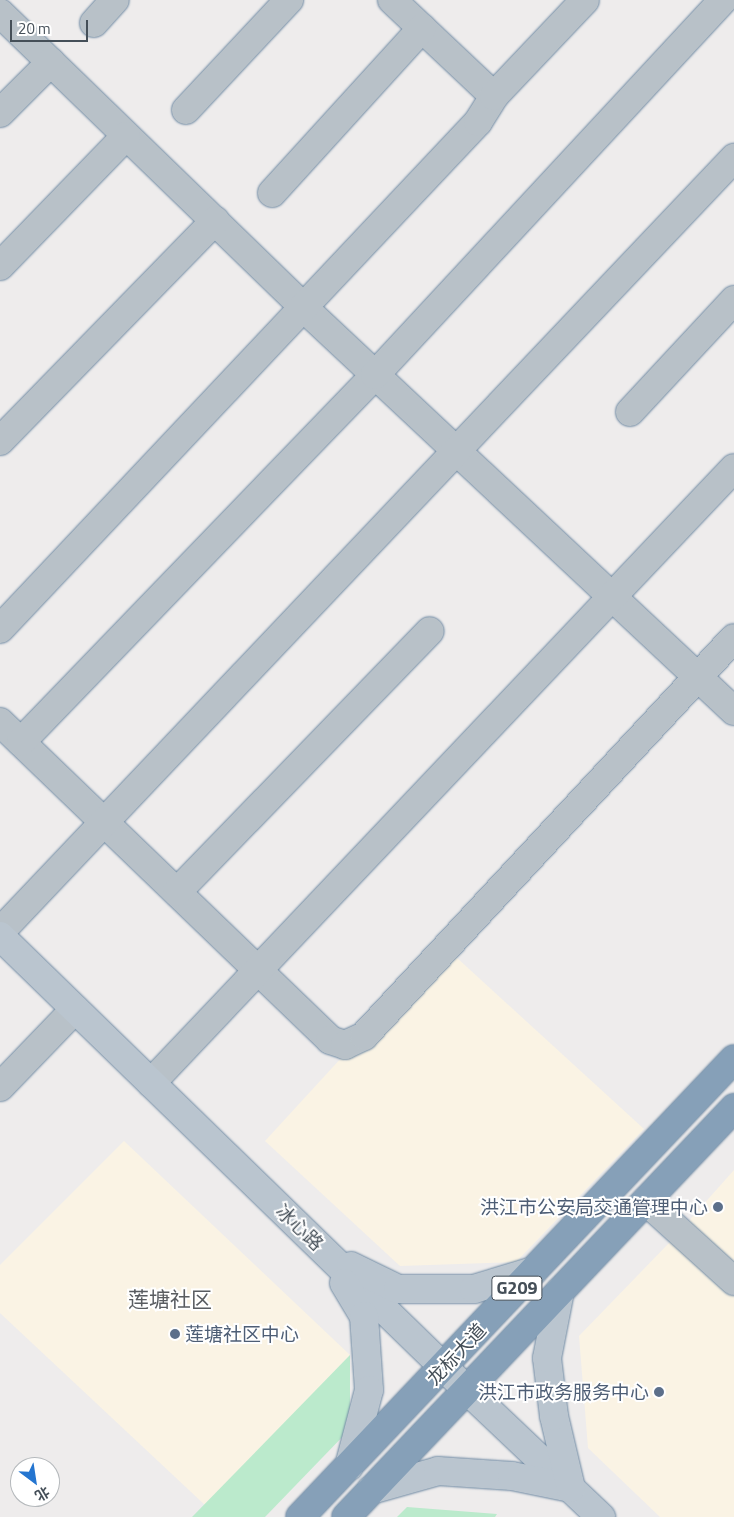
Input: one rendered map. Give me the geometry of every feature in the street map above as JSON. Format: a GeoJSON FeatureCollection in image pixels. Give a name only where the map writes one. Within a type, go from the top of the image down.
{"type":"FeatureCollection","features":[{"type":"Feature","properties":{"kind":"highway","name":"龙标大道"},"geometry":{"type":"LineString","coordinates":[[300,1517],[734,1059]]}},
{"type":"Feature","properties":{"kind":"highway","name":"龙标大道"},"geometry":{"type":"LineString","coordinates":[[346,1517],[734,1108]]}},
{"type":"Feature","properties":{"kind":"street"},"geometry":{"type":"LineString","coordinates":[[94,23],[115,0]]}},
{"type":"Feature","properties":{"kind":"street"},"geometry":{"type":"LineString","coordinates":[[186,110],[289,0]]}},
{"type":"Feature","properties":{"kind":"street"},"geometry":{"type":"LineString","coordinates":[[393,0],[494,96]]}},
{"type":"Feature","properties":{"kind":"street"},"geometry":{"type":"LineString","coordinates":[[0,629],[305,308],[478,122],[494,96],[585,0]]}},
{"type":"Feature","properties":{"kind":"street"},"geometry":{"type":"LineString","coordinates":[[21,742],[375,375],[723,0]]}},
{"type":"Feature","properties":{"kind":"street"},"geometry":{"type":"LineString","coordinates":[[0,13],[375,375],[734,711]]}},
{"type":"Feature","properties":{"kind":"street"},"geometry":{"type":"LineString","coordinates":[[272,193],[422,28]]}},
{"type":"Feature","properties":{"kind":"street"},"geometry":{"type":"LineString","coordinates":[[0,113],[51,62]]}},
{"type":"Feature","properties":{"kind":"street"},"geometry":{"type":"LineString","coordinates":[[0,266],[126,136]]}},
{"type":"Feature","properties":{"kind":"street"},"geometry":{"type":"LineString","coordinates":[[0,934],[734,158]]}},
{"type":"Feature","properties":{"kind":"street"},"geometry":{"type":"LineString","coordinates":[[0,441],[215,221]]}},
{"type":"Feature","properties":{"kind":"street"},"geometry":{"type":"LineString","coordinates":[[630,412],[734,300]]}},
{"type":"Feature","properties":{"kind":"street"},"geometry":{"type":"LineString","coordinates":[[151,1083],[257,969],[734,468]]}},
{"type":"Feature","properties":{"kind":"street"},"geometry":{"type":"LineString","coordinates":[[177,892],[430,632]]}},
{"type":"Feature","properties":{"kind":"street"},"geometry":{"type":"LineString","coordinates":[[0,722],[330,1040],[345,1044],[364,1036],[734,638]]}},
{"type":"Feature","properties":{"kind":"street","name":"冰心路"},"geometry":{"type":"LineString","coordinates":[[0,934],[443,1367],[601,1517]]}},
{"type":"Feature","properties":{"kind":"street"},"geometry":{"type":"LineString","coordinates":[[0,1087],[75,1009]]}},
{"type":"Feature","properties":{"kind":"street"},"geometry":{"type":"LineString","coordinates":[[646,1201],[734,1281]]}},
{"type":"Feature","properties":{"kind":"street"},"geometry":{"type":"LineString","coordinates":[[327,1254],[398,1289],[474,1289],[533,1271]]}},
{"type":"Feature","properties":{"kind":"street"},"geometry":{"type":"LineString","coordinates":[[327,1254],[364,1316],[369,1390],[349,1466]]}},
{"type":"Feature","properties":{"kind":"street"},"geometry":{"type":"LineString","coordinates":[[372,1490],[438,1471],[512,1476],[570,1488],[554,1416],[546,1358],[560,1291]]}},
{"type":"Feature","properties":{"kind":"shaded area"},"geometry":{"type":"Polygon","coordinates":[[[444,946],[644,1129],[516,1262],[400,1266],[265,1141],[444,946]]]}},
{"type":"Feature","properties":{"kind":"shaded area","name":"莲塘社区中心"},"geometry":{"type":"Polygon","coordinates":[[[124,1141],[350,1355],[206,1506],[0,1313],[0,1265],[124,1141]]]}},
{"type":"Feature","properties":{"kind":"shaded area","name":"洪江市政务服务中心"},"geometry":{"type":"Polygon","coordinates":[[[734,1170],[734,1517],[660,1517],[588,1448],[579,1336],[669,1243],[734,1170]]]}},
{"type":"Feature","properties":{"kind":"green space"},"geometry":{"type":"Polygon","coordinates":[[[350,1355],[350,1429],[265,1517],[192,1517],[350,1355]]]}},
{"type":"Feature","properties":{"kind":"green space"},"geometry":{"type":"Polygon","coordinates":[[[407,1507],[497,1514],[495,1517],[397,1517],[407,1507]]]}},
{"type":"Feature","properties":{"kind":"place","name":"洪江市公安局交通管理中心"},"geometry":{"type":"Point","coordinates":[718,1207]}},
{"type":"Feature","properties":{"kind":"place","name":"莲塘社区中心"},"geometry":{"type":"Point","coordinates":[175,1334]}},
{"type":"Feature","properties":{"kind":"place","name":"洪江市政务服务中心"},"geometry":{"type":"Point","coordinates":[659,1392]}},
{"type":"Feature","properties":{"kind":"district","name":"莲塘社区"},"geometry":{"type":"Point","coordinates":[170,1299]}}]}
